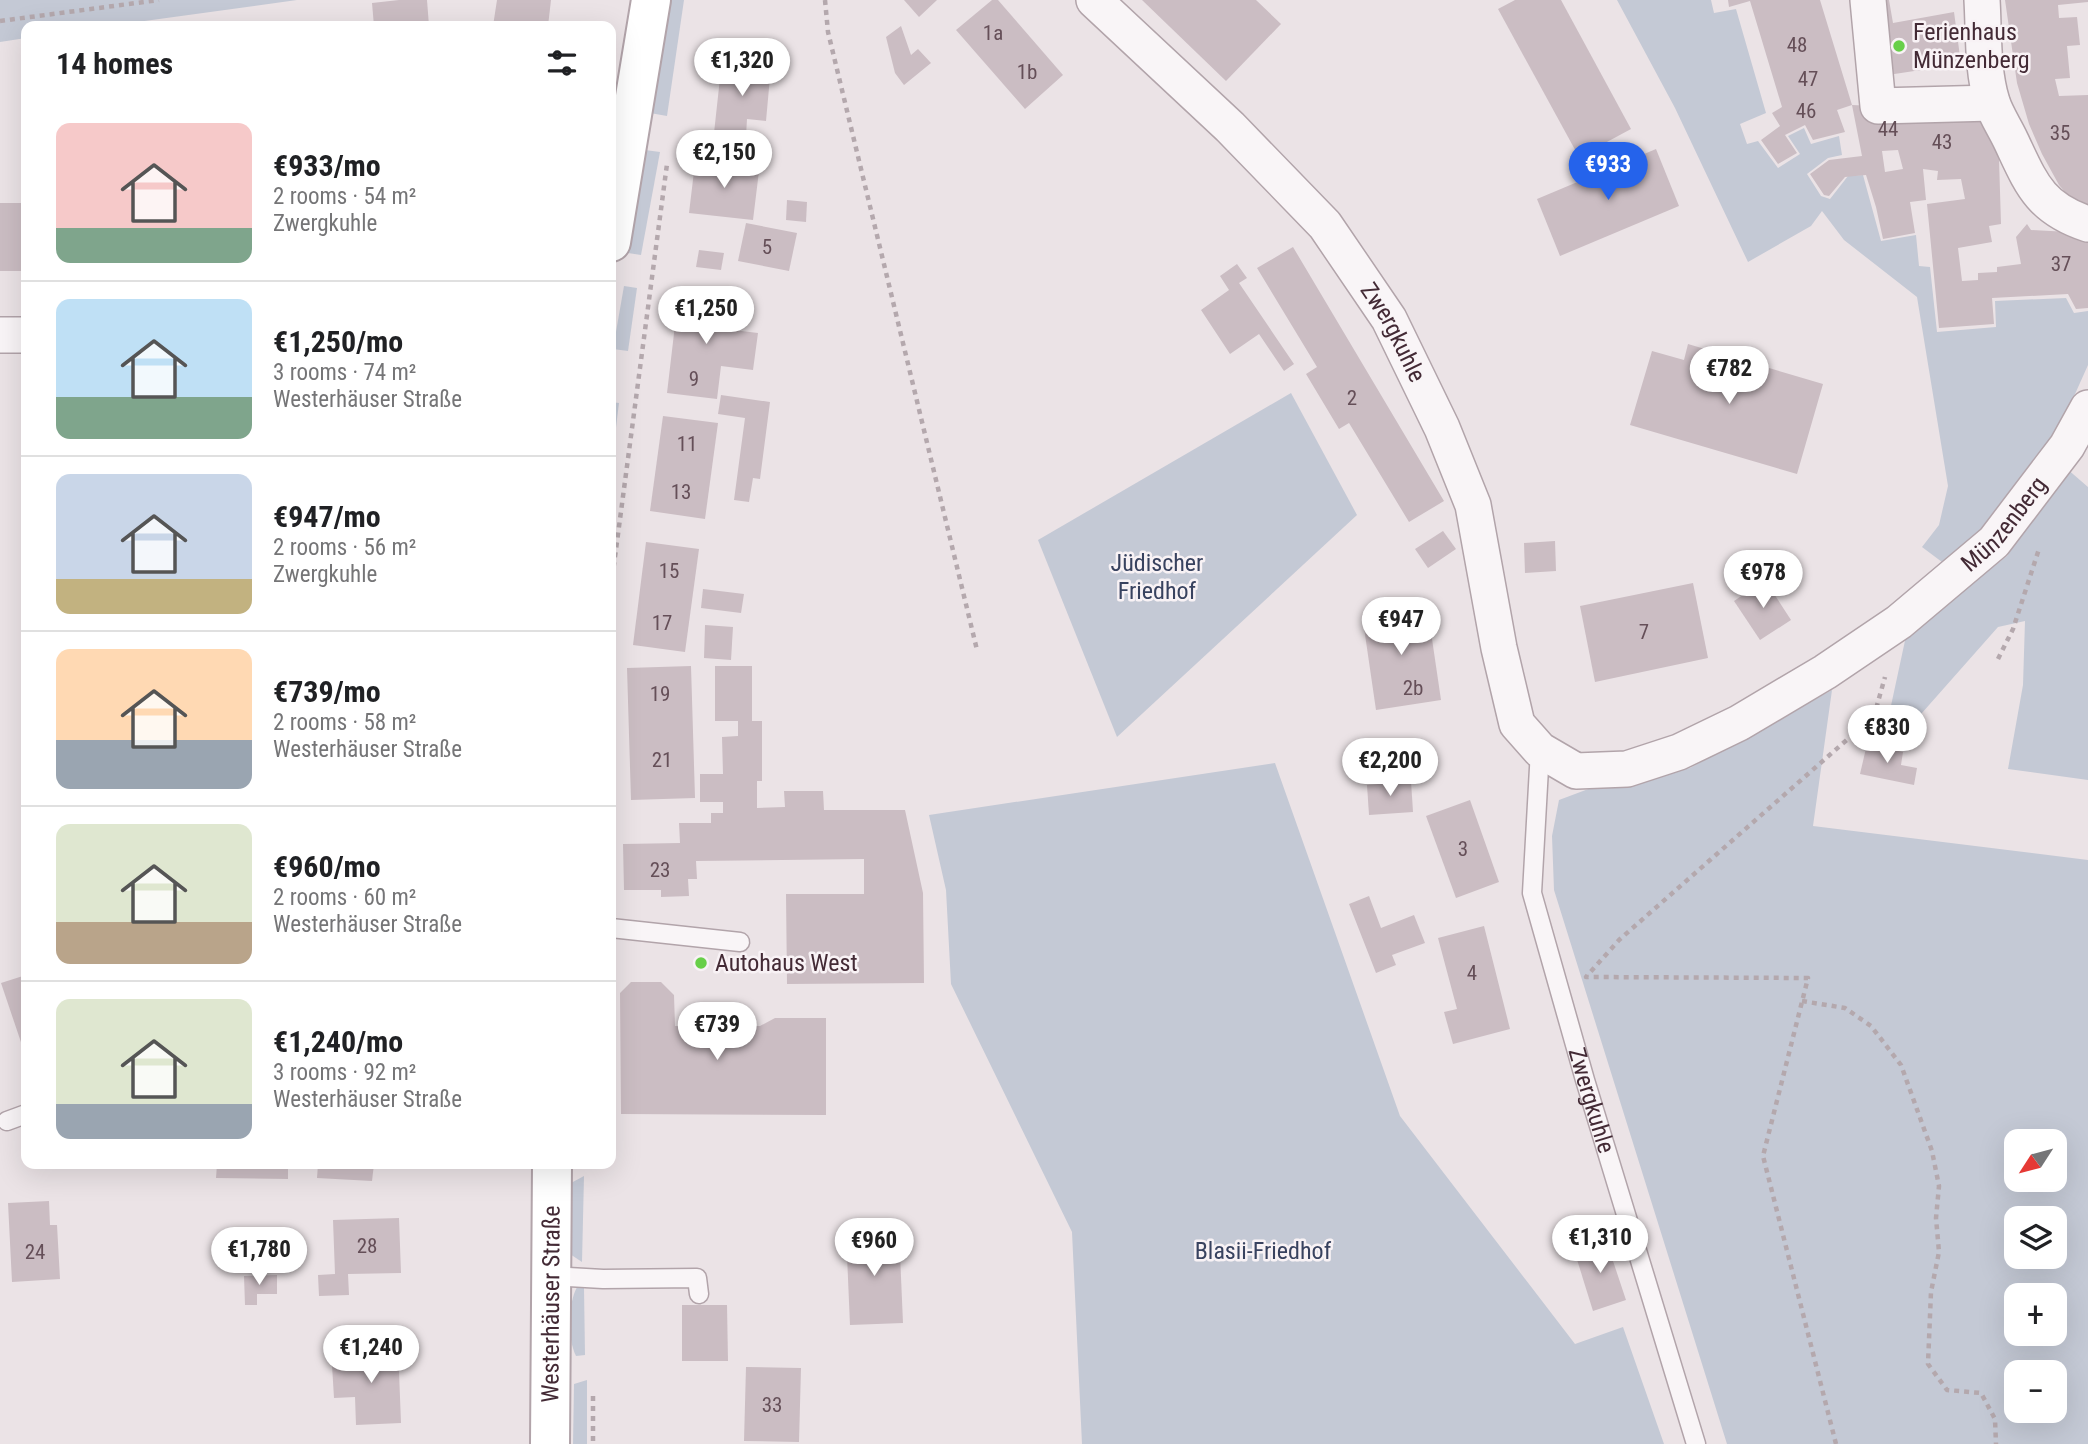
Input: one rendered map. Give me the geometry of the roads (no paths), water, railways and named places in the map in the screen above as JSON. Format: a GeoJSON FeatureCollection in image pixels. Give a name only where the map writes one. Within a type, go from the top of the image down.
{"type":"FeatureCollection","features":[{"type":"Feature","properties":{"kind":"main road"},"geometry":{"type":"LineString","coordinates":[[616,212],[651,0]]}},
{"type":"Feature","properties":{"kind":"main road","name":"Westerhäuser Straße"},"geometry":{"type":"LineString","coordinates":[[550,1444],[552,1169]]}},
{"type":"Feature","properties":{"kind":"street","name":"Zwergkuhle"},"geometry":{"type":"LineString","coordinates":[[1094,0],[1230,127],[1325,225],[1389,319],[1442,428],[1473,505],[1499,648],[1517,724],[1540,750],[1576,771],[1627,769],[1679,752],[1739,723],[1825,672],[1899,622]]}},
{"type":"Feature","properties":{"kind":"street"},"geometry":{"type":"LineString","coordinates":[[1868,0],[1878,106],[1992,103]]}},
{"type":"Feature","properties":{"kind":"street"},"geometry":{"type":"LineString","coordinates":[[1982,0],[1987,74],[1992,103],[2028,180],[2047,203],[2070,218],[2088,224]]}},
{"type":"Feature","properties":{"kind":"street"},"geometry":{"type":"LineString","coordinates":[[0,335],[21,335]]}},
{"type":"Feature","properties":{"kind":"street","name":"Münzenberg"},"geometry":{"type":"LineString","coordinates":[[1899,622],[1994,542],[2067,446],[2088,408]]}},
{"type":"Feature","properties":{"kind":"lane","name":"Zwergkuhle"},"geometry":{"type":"LineString","coordinates":[[1540,750],[1532,893],[1585,1080],[1696,1444]]}},
{"type":"Feature","properties":{"kind":"lane"},"geometry":{"type":"LineString","coordinates":[[616,929],[740,943]]}},
{"type":"Feature","properties":{"kind":"lane"},"geometry":{"type":"LineString","coordinates":[[7,1121],[21,1116]]}},
{"type":"Feature","properties":{"kind":"lane"},"geometry":{"type":"LineString","coordinates":[[551,1276],[603,1279],[697,1278],[699,1294]]}},
{"type":"Feature","properties":{"kind":"place","name":"Ferienhaus Münzenberg"},"geometry":{"type":"Point","coordinates":[1899,46]}},
{"type":"Feature","properties":{"kind":"place","name":"Autohaus West"},"geometry":{"type":"Point","coordinates":[701,963]}},
{"type":"Feature","properties":{"kind":"park label","name":"Jüdischer Friedhof"},"geometry":{"type":"Point","coordinates":[1157,577]}},
{"type":"Feature","properties":{"kind":"park label","name":"Blasii-Friedhof"},"geometry":{"type":"Point","coordinates":[1263,1251]}}]}
